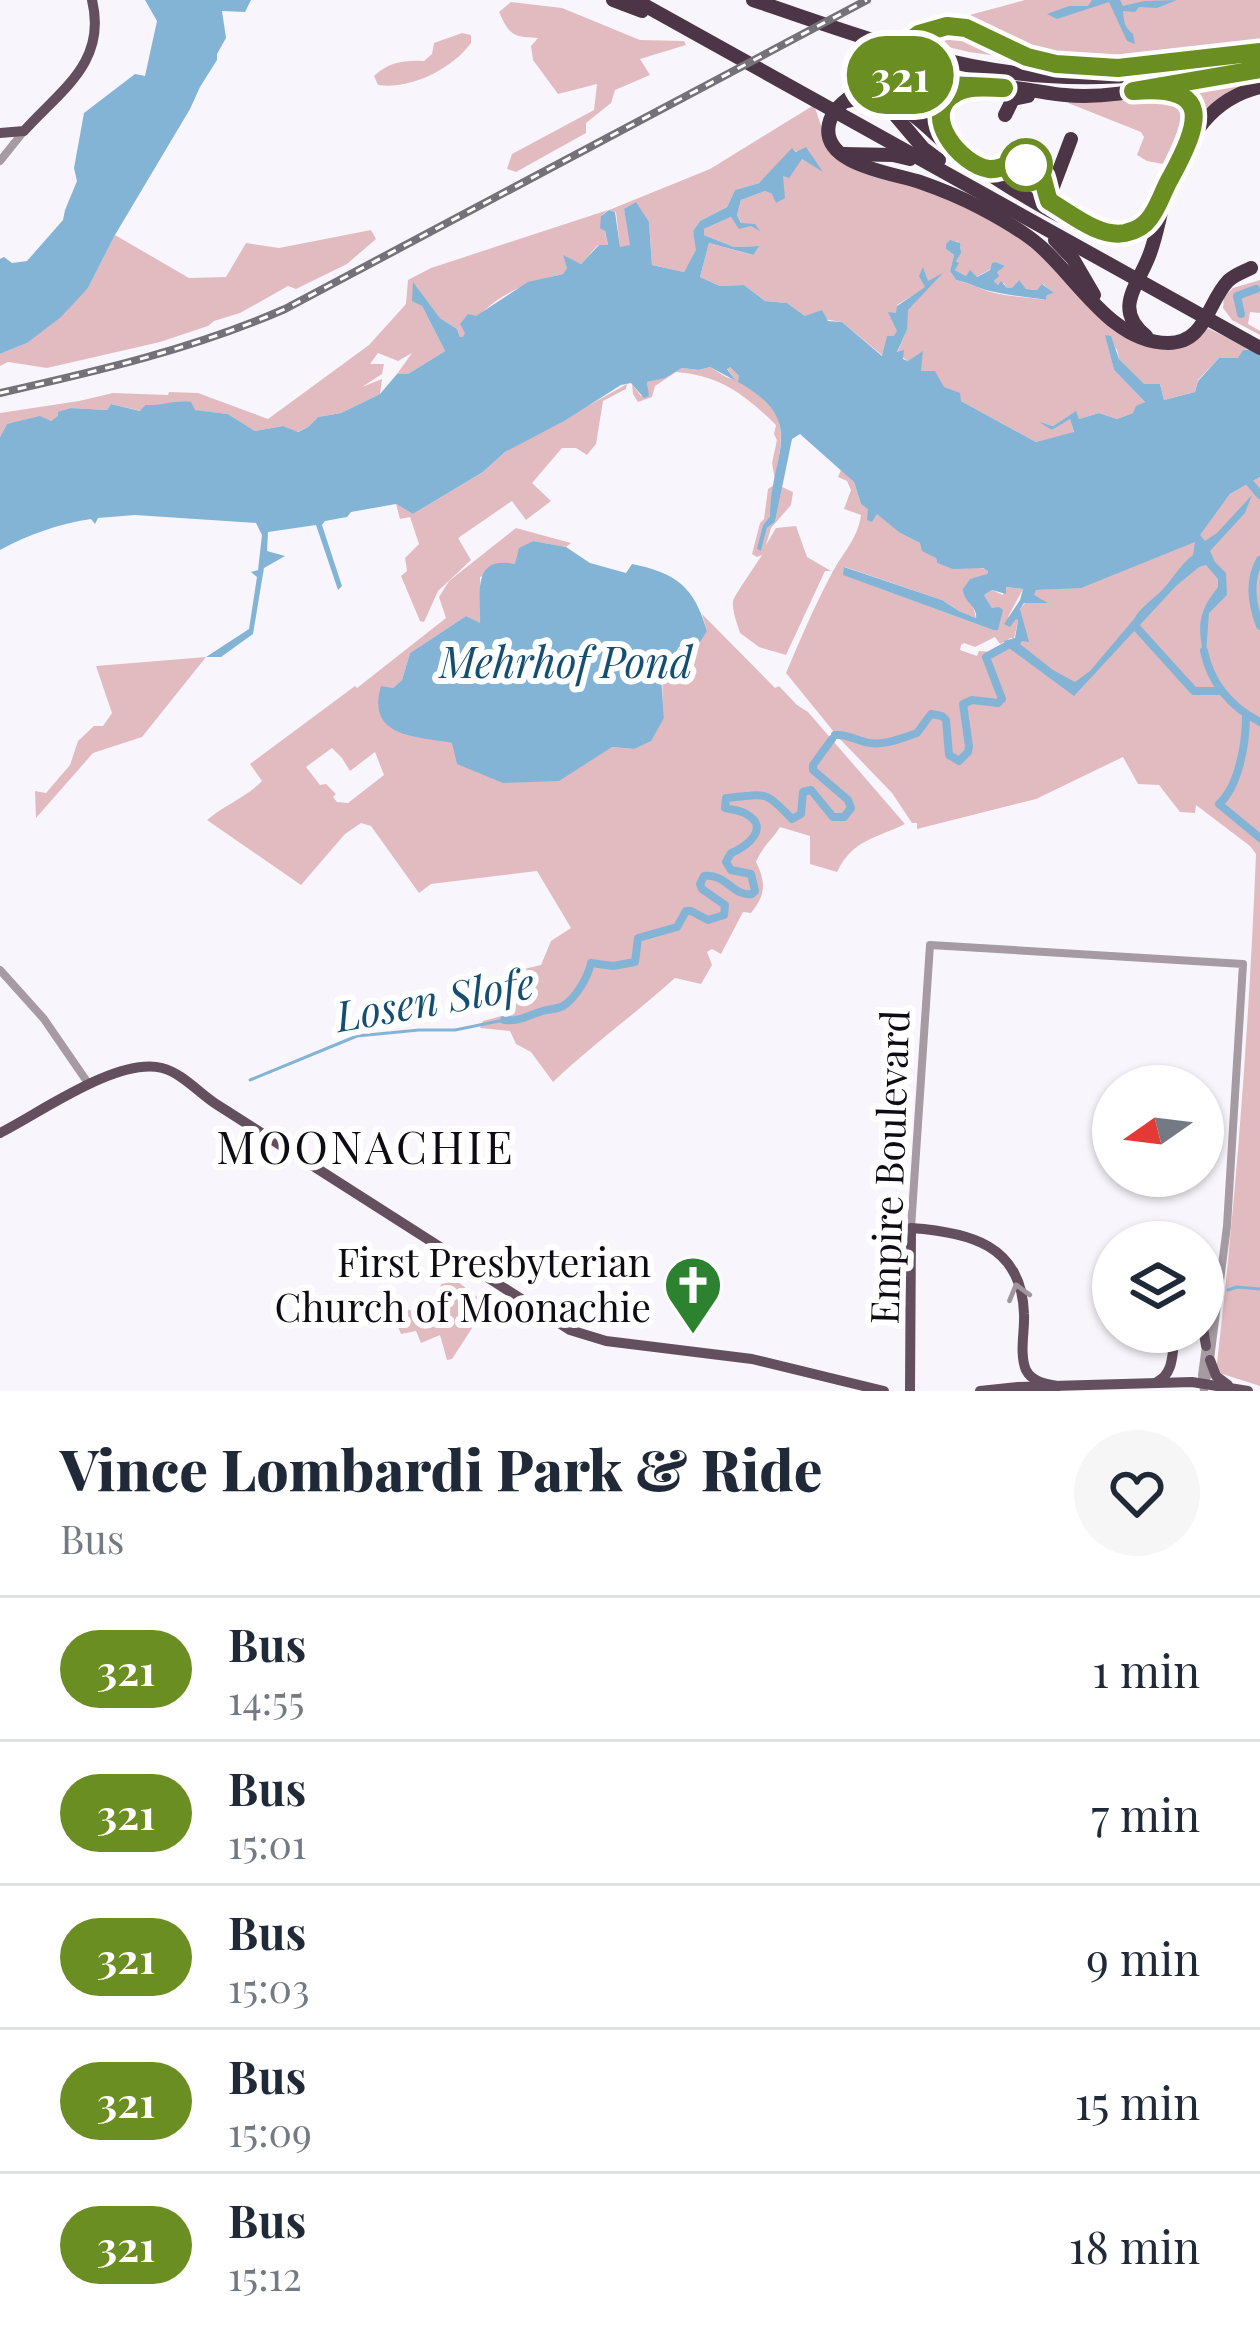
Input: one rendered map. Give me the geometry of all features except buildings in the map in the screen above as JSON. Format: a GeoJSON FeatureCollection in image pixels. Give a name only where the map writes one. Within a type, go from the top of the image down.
{"type":"FeatureCollection","features":[{"type":"Feature","properties":{"kind":"highway"},"geometry":{"type":"LineString","coordinates":[[613,0],[680,24]]}},
{"type":"Feature","properties":{"kind":"highway"},"geometry":{"type":"LineString","coordinates":[[635,0],[1260,345]]}},
{"type":"Feature","properties":{"kind":"highway"},"geometry":{"type":"LineString","coordinates":[[647,0],[727,51],[973,182],[1085,248]]}},
{"type":"Feature","properties":{"kind":"highway"},"geometry":{"type":"LineString","coordinates":[[753,0],[964,65],[1098,95]]}},
{"type":"Feature","properties":{"kind":"highway"},"geometry":{"type":"LineString","coordinates":[[777,0],[906,46],[1012,65],[1118,68],[1260,52]]}},
{"type":"Feature","properties":{"kind":"highway"},"geometry":{"type":"LineString","coordinates":[[1118,68],[1038,61],[966,28],[943,26],[919,34],[892,52],[831,117],[828,129],[832,143],[857,164],[953,195],[1009,224],[1045,251],[1111,318],[1155,341],[1173,343],[1193,334],[1234,282],[1256,271]]}},
{"type":"Feature","properties":{"kind":"highway"},"geometry":{"type":"LineString","coordinates":[[964,65],[1030,75],[1103,78],[1260,65]]}},
{"type":"Feature","properties":{"kind":"highway"},"geometry":{"type":"LineString","coordinates":[[1133,91],[1260,65]]}},
{"type":"Feature","properties":{"kind":"highway"},"geometry":{"type":"LineString","coordinates":[[1029,213],[1109,241],[1133,236],[1147,221],[1203,120],[1219,105],[1260,87]]}},
{"type":"Feature","properties":{"kind":"highway"},"geometry":{"type":"LineString","coordinates":[[1004,166],[991,169],[972,163],[951,144],[943,126],[943,108],[953,95],[973,88],[1004,88],[1063,95]]}},
{"type":"Feature","properties":{"kind":"highway"},"geometry":{"type":"LineString","coordinates":[[1005,115],[1016,97],[1165,89],[1186,97],[1194,115],[1187,145]]}},
{"type":"Feature","properties":{"kind":"highway"},"geometry":{"type":"LineString","coordinates":[[868,96],[887,105],[929,154],[973,182]]}},
{"type":"Feature","properties":{"kind":"highway"},"geometry":{"type":"LineString","coordinates":[[841,105],[868,96],[885,98],[972,163],[1035,201],[1101,231],[1126,232],[1147,221]]}},
{"type":"Feature","properties":{"kind":"highway"},"geometry":{"type":"LineString","coordinates":[[1071,139],[1052,194],[1073,214]]}},
{"type":"Feature","properties":{"kind":"highway"},"geometry":{"type":"LineString","coordinates":[[839,151],[901,156],[953,177]]}},
{"type":"Feature","properties":{"kind":"highway"},"geometry":{"type":"LineString","coordinates":[[1155,341],[1135,325],[1129,301],[1151,249],[1175,169]]}},
{"type":"Feature","properties":{"kind":"highway"},"geometry":{"type":"LineString","coordinates":[[1047,198],[1101,231]]}},
{"type":"Feature","properties":{"kind":"highway"},"geometry":{"type":"LineString","coordinates":[[1012,210],[1062,246],[1111,318]]}},
{"type":"Feature","properties":{"kind":"main road"},"geometry":{"type":"LineString","coordinates":[[0,133],[24,130],[87,62],[95,40],[92,0]]}},
{"type":"Feature","properties":{"kind":"main road"},"geometry":{"type":"LineString","coordinates":[[0,1133],[88,1083],[141,1068],[173,1072],[570,1330],[606,1341],[752,1359],[884,1391]]}},
{"type":"Feature","properties":{"kind":"main road"},"geometry":{"type":"LineString","coordinates":[[911,1228],[962,1234],[1003,1258],[1023,1299],[1026,1370],[1036,1380],[1058,1386]]}},
{"type":"Feature","properties":{"kind":"main road","name":"Empire Boulevard"},"geometry":{"type":"LineString","coordinates":[[910,1391],[911,1228]]}},
{"type":"Feature","properties":{"kind":"main road"},"geometry":{"type":"LineString","coordinates":[[1155,1383],[1169,1372],[1173,1353]]}},
{"type":"Feature","properties":{"kind":"main road"},"geometry":{"type":"LineString","coordinates":[[1177,1353],[1176,1364],[1186,1379],[1200,1385]]}},
{"type":"Feature","properties":{"kind":"main road"},"geometry":{"type":"LineString","coordinates":[[1210,1360],[1216,1376],[1231,1387]]}},
{"type":"Feature","properties":{"kind":"main road"},"geometry":{"type":"LineString","coordinates":[[896,1391],[912,1369]]}},
{"type":"Feature","properties":{"kind":"main road"},"geometry":{"type":"LineString","coordinates":[[980,1391],[1155,1383],[1248,1391]]}},
{"type":"Feature","properties":{"kind":"main road"},"geometry":{"type":"LineString","coordinates":[[1130,1391],[1200,1385]]}},
{"type":"Feature","properties":{"kind":"street"},"geometry":{"type":"LineString","coordinates":[[0,161],[24,130]]}},
{"type":"Feature","properties":{"kind":"street","name":"Empire Boulevard"},"geometry":{"type":"LineString","coordinates":[[911,1228],[930,945],[1243,964],[1224,1246]]}},
{"type":"Feature","properties":{"kind":"street"},"geometry":{"type":"LineString","coordinates":[[0,970],[44,1019],[88,1083]]}},
{"type":"Feature","properties":{"kind":"street"},"geometry":{"type":"LineString","coordinates":[[1200,1385],[1205,1353]]}},
{"type":"Feature","properties":{"kind":"street"},"geometry":{"type":"LineString","coordinates":[[1200,1385],[1210,1353]]}},
{"type":"Feature","properties":{"kind":"shaded area"},"geometry":{"type":"Polygon","coordinates":[[[1025,0],[1260,0],[1260,46],[1107,61],[1052,60],[951,20],[1025,0]]]}},
{"type":"Feature","properties":{"kind":"shaded area"},"geometry":{"type":"Polygon","coordinates":[[[511,2],[562,8],[640,40],[684,41],[686,45],[640,59],[650,75],[615,90],[611,103],[586,123],[586,133],[516,172],[507,169],[512,154],[594,110],[597,84],[558,94],[533,60],[531,46],[538,38],[513,34],[503,20],[499,12],[511,2]]]}},
{"type":"Feature","properties":{"kind":"shaded area"},"geometry":{"type":"Polygon","coordinates":[[[951,28],[1031,61],[915,39],[951,28]]]}},
{"type":"Feature","properties":{"kind":"shaded area"},"geometry":{"type":"Polygon","coordinates":[[[462,33],[471,35],[471,43],[442,69],[416,81],[378,85],[374,76],[385,68],[424,61],[434,43],[462,33]]]}},
{"type":"Feature","properties":{"kind":"shaded area"},"geometry":{"type":"Polygon","coordinates":[[[893,55],[1021,84],[911,78],[897,72],[889,61],[893,55]]]}},
{"type":"Feature","properties":{"kind":"shaded area"},"geometry":{"type":"Polygon","coordinates":[[[884,70],[920,85],[975,86],[949,95],[941,133],[870,92],[884,70]]]}},
{"type":"Feature","properties":{"kind":"shaded area"},"geometry":{"type":"Polygon","coordinates":[[[1260,73],[1260,84],[1205,109],[1193,95],[1198,83],[1260,73]]]}},
{"type":"Feature","properties":{"kind":"shaded area"},"geometry":{"type":"Polygon","coordinates":[[[1162,93],[1182,101],[1187,119],[1181,139],[1163,164],[1137,155],[1144,137],[1141,132],[1068,103],[1070,99],[1162,93]]]}},
{"type":"Feature","properties":{"kind":"shaded area"},"geometry":{"type":"Polygon","coordinates":[[[814,105],[835,155],[988,216],[1056,268],[1112,325],[1186,345],[1207,328],[1251,349],[1243,350],[1239,358],[1219,358],[1198,380],[1195,392],[1164,400],[1160,384],[1144,385],[1119,359],[1106,336],[1114,370],[1145,402],[1117,419],[1099,413],[1079,419],[1075,412],[1053,426],[1045,424],[1052,430],[1070,418],[1074,433],[1036,442],[961,401],[897,353],[907,330],[907,310],[939,277],[927,282],[924,269],[926,287],[897,305],[898,331],[883,356],[842,322],[805,316],[787,303],[765,301],[744,285],[720,286],[700,277],[709,243],[752,255],[757,246],[734,247],[704,235],[704,229],[731,217],[739,228],[755,224],[742,224],[737,215],[741,200],[765,191],[772,194],[783,175],[802,159],[821,169],[793,149],[759,183],[735,190],[727,207],[700,221],[693,231],[697,250],[684,272],[652,265],[649,222],[624,209],[631,245],[620,248],[616,212],[609,210],[710,169],[814,105]],[[957,241],[946,249],[954,255],[950,271],[956,280],[1008,295],[1046,300],[1053,293],[1043,284],[1037,290],[1026,289],[1018,281],[1013,288],[1007,289],[1004,283],[999,286],[994,281],[996,271],[1005,266],[996,262],[976,277],[970,271],[966,276],[955,270],[961,248],[957,241]]]}},
{"type":"Feature","properties":{"kind":"shaded area"},"geometry":{"type":"Polygon","coordinates":[[[608,210],[601,216],[608,245],[598,245],[581,264],[564,257],[568,268],[563,274],[534,282],[493,303],[464,337],[440,318],[414,284],[445,351],[408,374],[397,374],[412,353],[398,361],[378,353],[370,364],[384,364],[382,374],[362,387],[382,379],[380,394],[341,413],[318,417],[297,432],[283,426],[255,431],[228,414],[145,405],[141,411],[111,404],[107,410],[71,408],[51,421],[7,424],[0,437],[0,413],[113,393],[198,393],[268,419],[369,345],[406,304],[408,280],[431,268],[608,210]]]}},
{"type":"Feature","properties":{"kind":"shaded area"},"geometry":{"type":"Polygon","coordinates":[[[371,230],[376,239],[347,264],[296,289],[288,286],[208,326],[47,368],[8,362],[0,366],[0,354],[27,343],[88,288],[115,235],[189,278],[226,277],[246,243],[279,248],[371,230]]]}},
{"type":"Feature","properties":{"kind":"shaded area"},"geometry":{"type":"Polygon","coordinates":[[[1260,280],[1260,313],[1250,312],[1248,324],[1260,335],[1232,320],[1223,308],[1224,297],[1233,288],[1260,280]]]}},
{"type":"Feature","properties":{"kind":"shaded area"},"geometry":{"type":"Polygon","coordinates":[[[710,367],[735,380],[730,367],[739,382],[775,412],[781,434],[775,480],[776,425],[731,388],[676,372],[655,386],[652,397],[638,402],[633,394],[632,384],[641,396],[648,392],[647,382],[682,368],[710,367]]]}},
{"type":"Feature","properties":{"kind":"shaded area"},"geometry":{"type":"Polygon","coordinates":[[[627,384],[603,401],[596,444],[587,455],[576,448],[562,448],[532,483],[551,501],[526,520],[512,501],[458,538],[471,560],[438,591],[424,622],[420,621],[401,576],[407,571],[405,558],[419,544],[410,517],[400,519],[396,504],[413,514],[483,472],[505,452],[627,384]]]}},
{"type":"Feature","properties":{"kind":"shaded area"},"geometry":{"type":"Polygon","coordinates":[[[841,470],[854,482],[861,504],[920,543],[937,563],[988,570],[973,580],[976,618],[942,600],[845,567],[844,575],[993,630],[995,608],[984,595],[992,590],[1003,595],[1005,587],[1023,589],[1008,617],[1018,620],[1014,639],[1000,644],[995,637],[975,647],[961,645],[960,650],[977,656],[979,651],[993,652],[1019,643],[1020,609],[1036,590],[1081,587],[1195,541],[1230,494],[1260,477],[1260,1386],[1216,1372],[1218,1353],[1224,1353],[1256,854],[1196,805],[1195,813],[1180,812],[1159,785],[1138,784],[1123,757],[1036,799],[917,829],[892,793],[786,673],[859,524],[861,515],[844,509],[851,490],[838,477],[841,470]]]}},
{"type":"Feature","properties":{"kind":"shaded area"},"geometry":{"type":"Polygon","coordinates":[[[774,485],[770,516],[758,549],[767,528],[775,522],[782,487],[793,492],[791,505],[771,528],[766,545],[776,528],[796,526],[807,557],[831,571],[825,571],[786,655],[759,647],[740,633],[733,605],[762,555],[752,554],[768,489],[774,485]]]}},
{"type":"Feature","properties":{"kind":"shaded area"},"geometry":{"type":"Polygon","coordinates":[[[516,528],[571,543],[566,547],[532,541],[515,565],[480,577],[480,624],[466,616],[410,653],[402,680],[393,688],[634,749],[664,718],[666,665],[680,648],[707,631],[702,614],[775,688],[779,686],[808,712],[905,824],[858,846],[837,872],[810,864],[810,836],[780,827],[756,862],[763,882],[760,900],[751,913],[743,912],[721,954],[712,949],[707,952],[712,965],[701,984],[675,978],[553,1082],[531,1052],[516,1044],[510,1031],[480,1028],[483,1021],[505,1015],[496,989],[511,983],[511,972],[541,965],[551,941],[571,928],[537,871],[431,884],[419,893],[371,826],[361,823],[345,834],[301,885],[207,820],[262,781],[250,764],[446,618],[439,597],[449,581],[516,528]],[[332,748],[306,767],[320,785],[326,784],[336,794],[337,802],[348,803],[384,775],[375,752],[350,771],[332,748]]]}},
{"type":"Feature","properties":{"kind":"shaded area"},"geometry":{"type":"Polygon","coordinates":[[[206,657],[142,737],[93,753],[36,818],[35,791],[46,793],[70,765],[78,741],[94,726],[103,726],[112,713],[96,666],[206,657]]]}},
{"type":"Feature","properties":{"kind":"shaded area"},"geometry":{"type":"Polygon","coordinates":[[[457,1281],[487,1305],[447,1360],[440,1335],[421,1343],[416,1331],[401,1334],[396,1322],[400,1323],[406,1309],[435,1319],[441,1284],[457,1281]]]}},
{"type":"Feature","properties":{"kind":"water"},"geometry":{"type":"Polygon","coordinates":[[[145,0],[251,0],[245,12],[222,11],[226,38],[217,60],[88,288],[27,343],[0,354],[0,259],[27,261],[63,220],[77,181],[74,168],[84,113],[135,74],[145,76],[157,21],[145,0]]]}},
{"type":"Feature","properties":{"kind":"water"},"geometry":{"type":"Polygon","coordinates":[[[1092,0],[1120,0],[1123,6],[1177,0],[1157,8],[1123,11],[1135,44],[1127,41],[1109,2],[1057,19],[1047,14],[1069,6],[1088,6],[1092,0]]]}},
{"type":"Feature","properties":{"kind":"water"},"geometry":{"type":"Polygon","coordinates":[[[806,147],[823,172],[802,159],[789,178],[783,176],[785,198],[776,203],[765,191],[741,200],[737,215],[741,223],[755,224],[760,231],[751,226],[739,229],[731,217],[704,229],[704,235],[734,247],[759,246],[753,255],[709,243],[700,277],[720,286],[744,285],[765,301],[787,303],[805,316],[822,310],[828,321],[842,322],[882,356],[887,336],[897,331],[888,312],[896,313],[897,306],[925,287],[919,276],[923,267],[928,281],[943,273],[908,310],[907,330],[897,352],[904,350],[903,359],[908,361],[923,351],[921,371],[935,371],[944,387],[960,393],[961,401],[1036,442],[1074,432],[1070,419],[1052,430],[1039,422],[1053,426],[1076,411],[1079,419],[1099,413],[1117,419],[1145,402],[1114,370],[1105,335],[1111,336],[1119,359],[1144,384],[1160,384],[1164,400],[1195,392],[1198,381],[1219,358],[1238,358],[1243,350],[1260,349],[1260,477],[1230,494],[1200,535],[1205,541],[1217,533],[1252,495],[1245,513],[1210,551],[1226,573],[1227,595],[1209,613],[1205,667],[1202,616],[1218,587],[1218,579],[1206,565],[1176,586],[1074,696],[1006,646],[1004,641],[1015,638],[1018,620],[1010,627],[1004,624],[1023,589],[1006,587],[1006,594],[992,590],[984,595],[992,608],[1003,610],[998,630],[993,630],[843,575],[844,567],[942,600],[976,618],[963,589],[970,579],[988,571],[937,563],[922,551],[920,543],[877,514],[872,522],[867,520],[868,509],[861,504],[854,482],[800,434],[792,439],[775,522],[767,528],[761,551],[757,549],[770,516],[780,426],[773,411],[738,382],[739,376],[730,367],[736,381],[710,367],[682,368],[647,382],[649,396],[644,398],[631,383],[621,385],[505,452],[483,472],[413,514],[396,504],[325,521],[322,525],[342,586],[338,590],[316,525],[268,532],[267,551],[285,556],[264,568],[253,634],[221,657],[206,657],[249,629],[257,577],[251,572],[258,570],[262,535],[256,523],[135,515],[98,518],[95,524],[91,519],[44,530],[0,550],[0,437],[7,424],[40,416],[51,421],[58,412],[71,408],[107,410],[111,404],[140,411],[145,405],[191,402],[195,410],[228,414],[255,431],[283,426],[298,432],[318,417],[341,413],[380,394],[397,374],[408,374],[445,351],[422,306],[412,301],[413,282],[440,318],[463,337],[460,324],[468,314],[476,316],[528,282],[563,274],[567,268],[563,255],[581,264],[599,245],[608,245],[600,228],[601,216],[609,210],[615,212],[620,247],[630,245],[624,209],[636,202],[649,222],[652,265],[684,272],[696,250],[693,231],[700,221],[727,207],[735,190],[759,183],[792,148],[796,152],[806,147]],[[1195,542],[1081,588],[1036,590],[1034,595],[1048,603],[1024,603],[1020,609],[1029,642],[1020,644],[1075,682],[1193,555],[1195,542]]]}},
{"type":"Feature","properties":{"kind":"water"},"geometry":{"type":"Polygon","coordinates":[[[950,240],[960,243],[955,270],[966,276],[970,270],[977,277],[996,262],[1005,266],[997,272],[994,281],[998,285],[1001,281],[1012,288],[1019,280],[1026,289],[1037,290],[1042,284],[1054,293],[1046,300],[956,280],[950,271],[954,255],[946,249],[950,240]]]}},
{"type":"Feature","properties":{"kind":"water","name":"Mehrhof Pond"},"geometry":{"type":"Polygon","coordinates":[[[533,541],[566,547],[590,563],[626,573],[632,564],[672,577],[689,592],[707,631],[700,642],[679,647],[661,677],[664,718],[651,741],[634,749],[612,747],[559,781],[503,783],[457,764],[452,743],[410,736],[387,725],[378,703],[381,686],[393,688],[402,680],[410,653],[466,616],[480,623],[485,571],[491,565],[515,564],[519,548],[533,541]]]}},
{"type":"Feature","properties":{"kind":"waterway"},"geometry":{"type":"LineString","coordinates":[[1241,314],[1237,296],[1256,289]]}},
{"type":"Feature","properties":{"kind":"waterway"},"geometry":{"type":"LineString","coordinates":[[1250,483],[1260,495]]}},
{"type":"Feature","properties":{"kind":"waterway"},"geometry":{"type":"LineString","coordinates":[[1260,560],[1252,593],[1260,626]]}},
{"type":"Feature","properties":{"kind":"waterway"},"geometry":{"type":"LineString","coordinates":[[1137,628],[1194,691],[1220,691]]}},
{"type":"Feature","properties":{"kind":"waterway","name":"Losen Slofe"},"geometry":{"type":"LineString","coordinates":[[835,735],[885,743],[917,733],[931,714],[942,716],[949,755],[959,761],[969,746],[963,704],[1002,699],[986,657],[1006,646]]}},
{"type":"Feature","properties":{"kind":"waterway"},"geometry":{"type":"LineString","coordinates":[[1204,651],[1224,693],[1260,722]]}},
{"type":"Feature","properties":{"kind":"waterway"},"geometry":{"type":"LineString","coordinates":[[1246,716],[1236,775],[1219,804],[1260,838]]}},
{"type":"Feature","properties":{"kind":"waterway","name":"Losen Slofe"},"geometry":{"type":"LineString","coordinates":[[504,1020],[563,1006],[581,987],[591,963],[635,962],[638,938],[677,927],[686,911],[708,920],[724,915],[725,905],[702,889],[704,876],[752,894],[751,874],[731,870],[726,862],[754,836],[756,825],[744,813],[725,808],[726,798],[763,796],[792,819],[801,814],[803,792],[811,790],[833,817],[844,817],[851,808],[848,800],[813,770],[832,739]]}},
{"type":"Feature","properties":{"kind":"waterway","name":"Losen Slofe"},"geometry":{"type":"LineString","coordinates":[[250,1080],[357,1036],[455,1030],[504,1020]]}},
{"type":"Feature","properties":{"kind":"waterway"},"geometry":{"type":"LineString","coordinates":[[1228,1290],[1260,1289]]}},
{"type":"Feature","properties":{"kind":"railway"},"geometry":{"type":"LineString","coordinates":[[0,393],[180,347],[285,309],[867,0]]}},
{"type":"Feature","properties":{"kind":"bus line","name":"321"},"geometry":{"type":"LineString","coordinates":[[1260,52],[1118,68],[1056,64],[1027,57],[966,28],[947,26],[919,34],[884,60],[896,73],[912,80],[1004,88],[969,89],[950,97],[942,119],[951,144],[983,168],[1000,169],[1015,161],[1038,170],[1044,175],[1049,201],[1113,233],[1132,231],[1149,219],[1194,123],[1192,105],[1180,93],[1133,91],[1260,69]]}},
{"type":"Feature","properties":{"kind":"place","name":"First Presbyterian Church of Moonachie"},"geometry":{"type":"Point","coordinates":[693,1336]}},
{"type":"Feature","properties":{"kind":"district","name":"MOONACHIE"},"geometry":{"type":"Point","coordinates":[366,1148]}}]}
